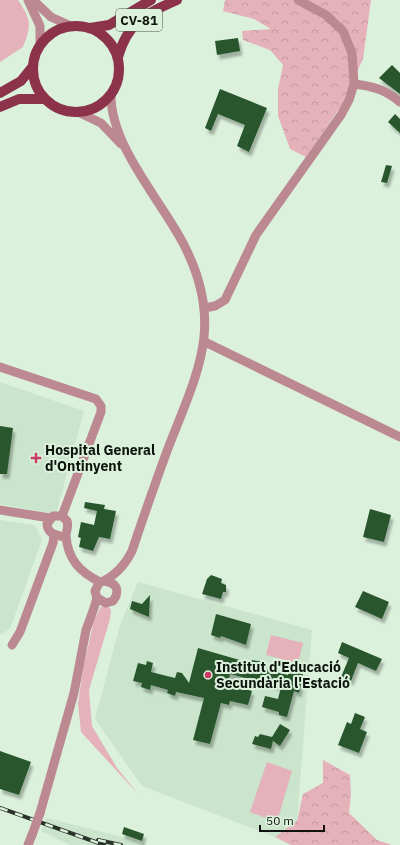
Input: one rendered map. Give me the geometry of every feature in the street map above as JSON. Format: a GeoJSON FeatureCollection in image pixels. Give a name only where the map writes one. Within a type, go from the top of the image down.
{"type":"FeatureCollection","features":[{"type":"Feature","properties":{"kind":"main road","name":"CV-81"},"geometry":{"type":"LineString","coordinates":[[151,0],[109,25],[90,28],[71,26],[54,32],[40,44],[35,54],[33,66],[35,84],[44,99],[60,110],[80,112],[92,110],[103,104],[112,94],[119,77],[118,57],[124,38],[132,26],[158,9],[178,0]]}},
{"type":"Feature","properties":{"kind":"main road","name":"CV-81"},"geometry":{"type":"LineString","coordinates":[[90,28],[102,35],[112,45],[118,57]]}},
{"type":"Feature","properties":{"kind":"main road","name":"CV-81"},"geometry":{"type":"LineString","coordinates":[[0,94],[21,81],[33,66]]}},
{"type":"Feature","properties":{"kind":"main road"},"geometry":{"type":"LineString","coordinates":[[0,107],[19,99],[44,99]]}},
{"type":"Feature","properties":{"kind":"street"},"geometry":{"type":"LineString","coordinates":[[28,0],[40,26],[40,44]]}},
{"type":"Feature","properties":{"kind":"street"},"geometry":{"type":"LineString","coordinates":[[33,0],[51,17],[71,26]]}},
{"type":"Feature","properties":{"kind":"street"},"geometry":{"type":"LineString","coordinates":[[204,308],[215,306],[225,300],[256,235],[340,115],[349,100],[354,84],[352,53],[343,30],[321,11],[298,0]]}},
{"type":"Feature","properties":{"kind":"street"},"geometry":{"type":"LineString","coordinates":[[354,84],[384,90],[400,102]]}},
{"type":"Feature","properties":{"kind":"street"},"geometry":{"type":"LineString","coordinates":[[28,845],[40,813],[74,693],[86,630],[102,589],[118,572],[132,551],[167,452],[192,388],[205,342],[206,318],[196,275],[183,243],[127,151],[115,123],[111,107],[112,94]]}},
{"type":"Feature","properties":{"kind":"street"},"geometry":{"type":"LineString","coordinates":[[80,112],[107,127],[127,151]]}},
{"type":"Feature","properties":{"kind":"street"},"geometry":{"type":"LineString","coordinates":[[205,342],[400,437]]}},
{"type":"Feature","properties":{"kind":"street"},"geometry":{"type":"LineString","coordinates":[[0,367],[90,396],[96,399],[101,406],[99,419],[62,516]]}},
{"type":"Feature","properties":{"kind":"street"},"geometry":{"type":"LineString","coordinates":[[0,510],[40,516],[49,522]]}},
{"type":"Feature","properties":{"kind":"street"},"geometry":{"type":"LineString","coordinates":[[12,645],[20,632],[60,536],[68,524],[62,516],[56,515],[49,522],[49,530],[60,536],[77,566],[102,589]]}},
{"type":"Feature","properties":{"kind":"shaded area","name":"Hospital General d'Ontinyent"},"geometry":{"type":"Polygon","coordinates":[[[0,382],[84,411],[56,514],[0,504],[0,382]]]}},
{"type":"Feature","properties":{"kind":"shaded area"},"geometry":{"type":"Polygon","coordinates":[[[0,520],[35,525],[42,540],[10,629],[0,635],[0,520]]]}},
{"type":"Feature","properties":{"kind":"shaded area","name":"Institut d'Educació Secundària l'Estació"},"geometry":{"type":"Polygon","coordinates":[[[138,582],[312,630],[297,821],[275,837],[142,786],[95,719],[120,625],[138,582]]]}},
{"type":"Feature","properties":{"kind":"shaded area"},"geometry":{"type":"Polygon","coordinates":[[[47,818],[127,838],[147,845],[70,845],[41,831],[47,818]]]}},
{"type":"Feature","properties":{"kind":"green space"},"geometry":{"type":"Polygon","coordinates":[[[0,0],[18,0],[26,13],[29,27],[23,47],[0,62],[0,0]]]}},
{"type":"Feature","properties":{"kind":"green space"},"geometry":{"type":"Polygon","coordinates":[[[225,0],[371,0],[363,59],[341,106],[306,157],[290,149],[278,116],[278,89],[283,65],[270,50],[243,40],[242,31],[271,29],[254,19],[223,11],[225,0]]]}},
{"type":"Feature","properties":{"kind":"green space"},"geometry":{"type":"Polygon","coordinates":[[[107,605],[111,610],[110,619],[89,690],[92,726],[117,768],[138,794],[81,732],[78,704],[83,669],[94,620],[101,607],[107,605]]]}},
{"type":"Feature","properties":{"kind":"green space"},"geometry":{"type":"Polygon","coordinates":[[[271,635],[303,643],[298,663],[266,655],[271,635]]]}},
{"type":"Feature","properties":{"kind":"green space"},"geometry":{"type":"Polygon","coordinates":[[[323,760],[350,775],[351,794],[349,813],[377,840],[392,845],[291,845],[275,837],[297,821],[303,794],[323,783],[323,760]]]}},
{"type":"Feature","properties":{"kind":"green space"},"geometry":{"type":"Polygon","coordinates":[[[267,762],[292,771],[277,822],[250,812],[267,762]]]}},
{"type":"Feature","properties":{"kind":"building"},"geometry":{"type":"Polygon","coordinates":[[[238,38],[240,51],[217,55],[215,41],[238,38]]]}},
{"type":"Feature","properties":{"kind":"building"},"geometry":{"type":"Polygon","coordinates":[[[392,65],[400,73],[400,94],[379,78],[392,65]]]}},
{"type":"Feature","properties":{"kind":"building"},"geometry":{"type":"Polygon","coordinates":[[[220,89],[267,108],[249,152],[237,146],[245,125],[218,114],[211,131],[205,128],[220,89]]]}},
{"type":"Feature","properties":{"kind":"building"},"geometry":{"type":"Polygon","coordinates":[[[395,114],[400,119],[400,133],[388,122],[395,114]]]}},
{"type":"Feature","properties":{"kind":"building"},"geometry":{"type":"Polygon","coordinates":[[[386,165],[392,166],[387,183],[381,182],[386,165]]]}},
{"type":"Feature","properties":{"kind":"building"},"geometry":{"type":"Polygon","coordinates":[[[0,426],[13,428],[7,474],[0,474],[0,426]]]}},
{"type":"Feature","properties":{"kind":"building"},"geometry":{"type":"Polygon","coordinates":[[[85,502],[105,505],[104,509],[116,511],[110,539],[99,537],[93,551],[79,547],[81,538],[78,537],[81,522],[94,525],[97,511],[84,508],[85,502]]]}},
{"type":"Feature","properties":{"kind":"building"},"geometry":{"type":"Polygon","coordinates":[[[370,509],[391,515],[384,542],[363,537],[370,509]]]}},
{"type":"Feature","properties":{"kind":"building"},"geometry":{"type":"Polygon","coordinates":[[[211,575],[222,579],[221,583],[226,585],[226,592],[223,592],[221,599],[202,594],[207,579],[211,575]]]}},
{"type":"Feature","properties":{"kind":"building"},"geometry":{"type":"Polygon","coordinates":[[[363,591],[389,602],[382,619],[355,607],[363,591]]]}},
{"type":"Feature","properties":{"kind":"building"},"geometry":{"type":"Polygon","coordinates":[[[150,595],[149,617],[130,609],[132,601],[142,604],[150,595]]]}},
{"type":"Feature","properties":{"kind":"building"},"geometry":{"type":"Polygon","coordinates":[[[216,614],[251,624],[246,645],[221,636],[220,638],[211,635],[216,614]]]}},
{"type":"Feature","properties":{"kind":"building"},"geometry":{"type":"Polygon","coordinates":[[[342,642],[382,659],[376,671],[358,663],[351,681],[341,677],[349,658],[338,653],[342,642]]]}},
{"type":"Feature","properties":{"kind":"building"},"geometry":{"type":"Polygon","coordinates":[[[198,648],[250,663],[251,660],[265,662],[263,669],[288,675],[289,670],[303,674],[299,693],[294,691],[287,717],[279,715],[279,712],[262,707],[265,696],[278,699],[281,687],[230,674],[228,684],[252,691],[248,705],[230,701],[229,705],[221,703],[210,744],[193,740],[204,698],[176,692],[175,696],[167,693],[168,690],[151,685],[150,690],[141,687],[142,683],[133,681],[138,663],[146,665],[147,661],[153,663],[151,672],[175,678],[177,672],[182,673],[189,683],[198,648]]]}},
{"type":"Feature","properties":{"kind":"building"},"geometry":{"type":"Polygon","coordinates":[[[355,713],[365,717],[360,729],[367,732],[359,753],[338,745],[347,722],[351,724],[355,713]]]}},
{"type":"Feature","properties":{"kind":"building"},"geometry":{"type":"Polygon","coordinates":[[[280,724],[290,730],[280,746],[273,741],[271,749],[252,744],[255,736],[258,737],[260,734],[272,737],[280,724]]]}},
{"type":"Feature","properties":{"kind":"building"},"geometry":{"type":"Polygon","coordinates":[[[0,751],[31,762],[19,795],[0,789],[0,751]]]}},
{"type":"Feature","properties":{"kind":"building"},"geometry":{"type":"Polygon","coordinates":[[[124,827],[144,834],[142,841],[122,834],[124,827]]]}},
{"type":"Feature","properties":{"kind":"railway"},"geometry":{"type":"LineString","coordinates":[[0,808],[104,845]]}},
{"type":"Feature","properties":{"kind":"railway"},"geometry":{"type":"LineString","coordinates":[[98,840],[121,845]]}},
{"type":"Feature","properties":{"kind":"place","name":"Hospital General d'Ontinyent"},"geometry":{"type":"Point","coordinates":[36,458]}},
{"type":"Feature","properties":{"kind":"place","name":"Institut d'Educació Secundària l'Estació"},"geometry":{"type":"Point","coordinates":[208,675]}}]}
